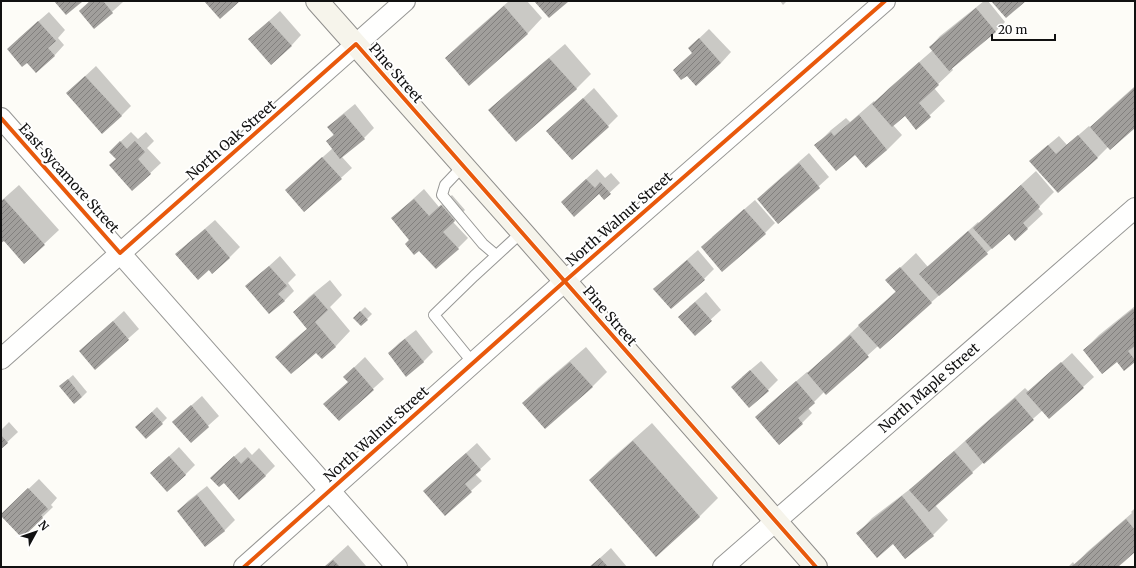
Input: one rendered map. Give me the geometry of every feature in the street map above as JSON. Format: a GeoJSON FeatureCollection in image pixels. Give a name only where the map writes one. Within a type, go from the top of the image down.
{"type":"FeatureCollection","features":[{"type":"Feature","properties":{"kind":"street","name":"Pine Street"},"geometry":{"type":"LineString","coordinates":[[317,1],[816,567]]}},
{"type":"Feature","properties":{"kind":"street","name":"North Oak Street"},"geometry":{"type":"LineString","coordinates":[[1,359],[405,1]]}},
{"type":"Feature","properties":{"kind":"street","name":"North Walnut Street"},"geometry":{"type":"LineString","coordinates":[[244,567],[473,363],[885,1]]}},
{"type":"Feature","properties":{"kind":"street","name":"East Sycamore Street"},"geometry":{"type":"LineString","coordinates":[[1,118],[397,567]]}},
{"type":"Feature","properties":{"kind":"street","name":"North Maple Street"},"geometry":{"type":"LineString","coordinates":[[723,567],[1135,208]]}},
{"type":"Feature","properties":{"kind":"lane"},"geometry":{"type":"LineString","coordinates":[[463,166],[445,185],[442,196],[483,244],[496,255]]}},
{"type":"Feature","properties":{"kind":"lane"},"geometry":{"type":"LineString","coordinates":[[473,363],[434,315],[522,232]]}},
{"type":"Feature","properties":{"kind":"building"},"geometry":{"type":"Polygon","coordinates":[[[54,1],[83,1],[66,15],[54,1]]]}},
{"type":"Feature","properties":{"kind":"building"},"geometry":{"type":"Polygon","coordinates":[[[90,1],[103,1],[113,13],[94,29],[79,11],[90,1]]]}},
{"type":"Feature","properties":{"kind":"building"},"geometry":{"type":"Polygon","coordinates":[[[204,1],[240,1],[220,19],[204,1]]]}},
{"type":"Feature","properties":{"kind":"building"},"geometry":{"type":"Polygon","coordinates":[[[534,1],[569,1],[549,18],[534,1]]]}},
{"type":"Feature","properties":{"kind":"building"},"geometry":{"type":"Polygon","coordinates":[[[991,1],[1026,1],[1006,18],[991,1]]]}},
{"type":"Feature","properties":{"kind":"building"},"geometry":{"type":"Polygon","coordinates":[[[504,6],[528,34],[469,86],[445,58],[504,6]]]}},
{"type":"Feature","properties":{"kind":"building"},"geometry":{"type":"Polygon","coordinates":[[[976,8],[996,32],[949,71],[929,47],[976,8]]]}},
{"type":"Feature","properties":{"kind":"building"},"geometry":{"type":"Polygon","coordinates":[[[38,21],[56,41],[48,48],[55,56],[36,73],[27,63],[22,67],[7,49],[38,21]]]}},
{"type":"Feature","properties":{"kind":"building"},"geometry":{"type":"Polygon","coordinates":[[[269,21],[292,46],[271,65],[248,39],[269,21]]]}},
{"type":"Feature","properties":{"kind":"building"},"geometry":{"type":"Polygon","coordinates":[[[699,38],[721,63],[696,86],[687,76],[681,80],[673,70],[692,53],[688,48],[699,38]]]}},
{"type":"Feature","properties":{"kind":"building"},"geometry":{"type":"Polygon","coordinates":[[[549,58],[577,89],[516,142],[488,110],[549,58]]]}},
{"type":"Feature","properties":{"kind":"building"},"geometry":{"type":"Polygon","coordinates":[[[919,62],[939,85],[919,103],[931,117],[916,130],[905,116],[892,127],[872,104],[919,62]]]}},
{"type":"Feature","properties":{"kind":"building"},"geometry":{"type":"Polygon","coordinates":[[[85,76],[122,116],[102,134],[66,93],[85,76]]]}},
{"type":"Feature","properties":{"kind":"building"},"geometry":{"type":"Polygon","coordinates":[[[1135,87],[1135,128],[1110,150],[1090,127],[1135,87]]]}},
{"type":"Feature","properties":{"kind":"building"},"geometry":{"type":"Polygon","coordinates":[[[583,98],[609,127],[572,160],[546,131],[583,98]]]}},
{"type":"Feature","properties":{"kind":"building"},"geometry":{"type":"Polygon","coordinates":[[[344,114],[365,139],[340,159],[326,141],[334,135],[327,127],[344,114]]]}},
{"type":"Feature","properties":{"kind":"building"},"geometry":{"type":"Polygon","coordinates":[[[859,115],[887,150],[866,168],[855,155],[836,171],[814,145],[831,132],[834,136],[859,115]]]}},
{"type":"Feature","properties":{"kind":"building"},"geometry":{"type":"Polygon","coordinates":[[[1078,135],[1098,158],[1058,193],[1029,161],[1048,145],[1056,154],[1078,135]]]}},
{"type":"Feature","properties":{"kind":"building"},"geometry":{"type":"Polygon","coordinates":[[[120,141],[127,149],[135,141],[145,152],[138,159],[151,174],[132,191],[109,165],[116,159],[109,152],[120,141]]]}},
{"type":"Feature","properties":{"kind":"building"},"geometry":{"type":"Polygon","coordinates":[[[322,157],[342,179],[304,212],[285,190],[322,157]]]}},
{"type":"Feature","properties":{"kind":"building"},"geometry":{"type":"Polygon","coordinates":[[[799,163],[820,188],[778,224],[757,199],[799,163]]]}},
{"type":"Feature","properties":{"kind":"building"},"geometry":{"type":"Polygon","coordinates":[[[586,179],[595,188],[600,182],[611,194],[604,200],[599,194],[574,217],[561,202],[586,179]]]}},
{"type":"Feature","properties":{"kind":"building"},"geometry":{"type":"Polygon","coordinates":[[[1021,185],[1040,207],[1023,223],[1028,229],[1015,241],[1009,234],[992,249],[973,228],[1021,185]]]}},
{"type":"Feature","properties":{"kind":"building"},"geometry":{"type":"Polygon","coordinates":[[[4,199],[45,245],[24,264],[4,241],[1,243],[1,201],[4,199]]]}},
{"type":"Feature","properties":{"kind":"building"},"geometry":{"type":"Polygon","coordinates":[[[414,199],[429,216],[441,205],[455,221],[443,232],[459,249],[436,269],[419,251],[414,255],[405,244],[409,240],[391,218],[414,199]]]}},
{"type":"Feature","properties":{"kind":"building"},"geometry":{"type":"Polygon","coordinates":[[[744,209],[766,234],[722,272],[701,247],[744,209]]]}},
{"type":"Feature","properties":{"kind":"building"},"geometry":{"type":"Polygon","coordinates":[[[205,229],[230,258],[212,274],[209,270],[198,280],[175,254],[205,229]]]}},
{"type":"Feature","properties":{"kind":"building"},"geometry":{"type":"Polygon","coordinates":[[[968,231],[988,254],[939,296],[919,274],[968,231]]]}},
{"type":"Feature","properties":{"kind":"building"},"geometry":{"type":"Polygon","coordinates":[[[687,260],[705,280],[671,309],[653,289],[687,260]]]}},
{"type":"Feature","properties":{"kind":"building"},"geometry":{"type":"Polygon","coordinates":[[[269,266],[287,286],[278,294],[285,301],[269,314],[245,286],[269,266]]]}},
{"type":"Feature","properties":{"kind":"building"},"geometry":{"type":"Polygon","coordinates":[[[900,267],[932,303],[880,349],[858,325],[896,292],[885,280],[900,267]]]}},
{"type":"Feature","properties":{"kind":"building"},"geometry":{"type":"Polygon","coordinates":[[[314,294],[328,310],[315,322],[336,347],[322,359],[316,353],[291,374],[275,357],[307,329],[293,312],[314,294]]]}},
{"type":"Feature","properties":{"kind":"building"},"geometry":{"type":"Polygon","coordinates":[[[695,302],[712,321],[695,336],[678,317],[695,302]]]}},
{"type":"Feature","properties":{"kind":"building"},"geometry":{"type":"Polygon","coordinates":[[[1133,309],[1135,311],[1135,346],[1128,351],[1135,362],[1124,371],[1117,362],[1102,374],[1083,350],[1133,309]]]}},
{"type":"Feature","properties":{"kind":"building"},"geometry":{"type":"Polygon","coordinates":[[[360,311],[368,320],[361,326],[353,318],[360,311]]]}},
{"type":"Feature","properties":{"kind":"building"},"geometry":{"type":"Polygon","coordinates":[[[113,321],[129,340],[95,370],[79,351],[113,321]]]}},
{"type":"Feature","properties":{"kind":"building"},"geometry":{"type":"Polygon","coordinates":[[[850,335],[869,357],[826,395],[807,373],[850,335]]]}},
{"type":"Feature","properties":{"kind":"building"},"geometry":{"type":"Polygon","coordinates":[[[405,339],[424,362],[406,377],[388,353],[405,339]]]}},
{"type":"Feature","properties":{"kind":"building"},"geometry":{"type":"Polygon","coordinates":[[[570,362],[593,387],[545,429],[522,403],[570,362]]]}},
{"type":"Feature","properties":{"kind":"building"},"geometry":{"type":"Polygon","coordinates":[[[1061,362],[1084,388],[1049,419],[1026,393],[1061,362]]]}},
{"type":"Feature","properties":{"kind":"building"},"geometry":{"type":"Polygon","coordinates":[[[354,367],[374,390],[339,421],[323,404],[348,382],[343,377],[354,367]]]}},
{"type":"Feature","properties":{"kind":"building"},"geometry":{"type":"Polygon","coordinates":[[[750,370],[769,391],[749,408],[731,387],[750,370]]]}},
{"type":"Feature","properties":{"kind":"building"},"geometry":{"type":"Polygon","coordinates":[[[68,379],[82,397],[74,404],[59,386],[68,379]]]}},
{"type":"Feature","properties":{"kind":"building"},"geometry":{"type":"Polygon","coordinates":[[[796,381],[815,403],[798,418],[803,424],[779,445],[755,417],[796,381]]]}},
{"type":"Feature","properties":{"kind":"building"},"geometry":{"type":"Polygon","coordinates":[[[1015,398],[1034,420],[984,464],[965,441],[1015,398]]]}},
{"type":"Feature","properties":{"kind":"building"},"geometry":{"type":"Polygon","coordinates":[[[191,405],[209,427],[191,443],[172,422],[191,405]]]}},
{"type":"Feature","properties":{"kind":"building"},"geometry":{"type":"Polygon","coordinates":[[[152,412],[163,424],[146,439],[135,427],[152,412]]]}},
{"type":"Feature","properties":{"kind":"building"},"geometry":{"type":"Polygon","coordinates":[[[1,435],[8,443],[1,449],[1,435]]]}},
{"type":"Feature","properties":{"kind":"building"},"geometry":{"type":"Polygon","coordinates":[[[633,441],[700,517],[656,557],[589,480],[633,441]]]}},
{"type":"Feature","properties":{"kind":"building"},"geometry":{"type":"Polygon","coordinates":[[[954,451],[973,473],[929,512],[909,490],[954,451]]]}},
{"type":"Feature","properties":{"kind":"building"},"geometry":{"type":"Polygon","coordinates":[[[466,453],[481,470],[465,484],[472,492],[445,516],[423,491],[466,453]]]}},
{"type":"Feature","properties":{"kind":"building"},"geometry":{"type":"Polygon","coordinates":[[[169,456],[186,475],[167,492],[150,473],[169,456]]]}},
{"type":"Feature","properties":{"kind":"building"},"geometry":{"type":"Polygon","coordinates":[[[234,456],[241,464],[248,457],[266,476],[239,500],[224,483],[219,487],[210,478],[234,456]]]}},
{"type":"Feature","properties":{"kind":"building"},"geometry":{"type":"Polygon","coordinates":[[[28,488],[48,509],[41,515],[43,518],[22,538],[1,516],[1,514],[28,488]]]}},
{"type":"Feature","properties":{"kind":"building"},"geometry":{"type":"Polygon","coordinates":[[[197,495],[225,531],[205,547],[177,511],[197,495]]]}},
{"type":"Feature","properties":{"kind":"building"},"geometry":{"type":"Polygon","coordinates":[[[902,496],[934,536],[905,559],[893,544],[877,558],[856,533],[902,496]]]}},
{"type":"Feature","properties":{"kind":"building"},"geometry":{"type":"Polygon","coordinates":[[[1126,519],[1135,530],[1135,552],[1118,567],[1071,567],[1126,519]]]}},
{"type":"Feature","properties":{"kind":"building"},"geometry":{"type":"Polygon","coordinates":[[[600,558],[608,567],[589,567],[600,558]]]}},
{"type":"Feature","properties":{"kind":"building"},"geometry":{"type":"Polygon","coordinates":[[[333,560],[340,567],[324,567],[333,560]]]}},
{"type":"Feature","properties":{"kind":"cycle path"},"geometry":{"type":"LineString","coordinates":[[244,567],[565,281],[885,1]]}},
{"type":"Feature","properties":{"kind":"cycle path"},"geometry":{"type":"LineString","coordinates":[[1,118],[120,253],[356,44],[816,567]]}}]}
